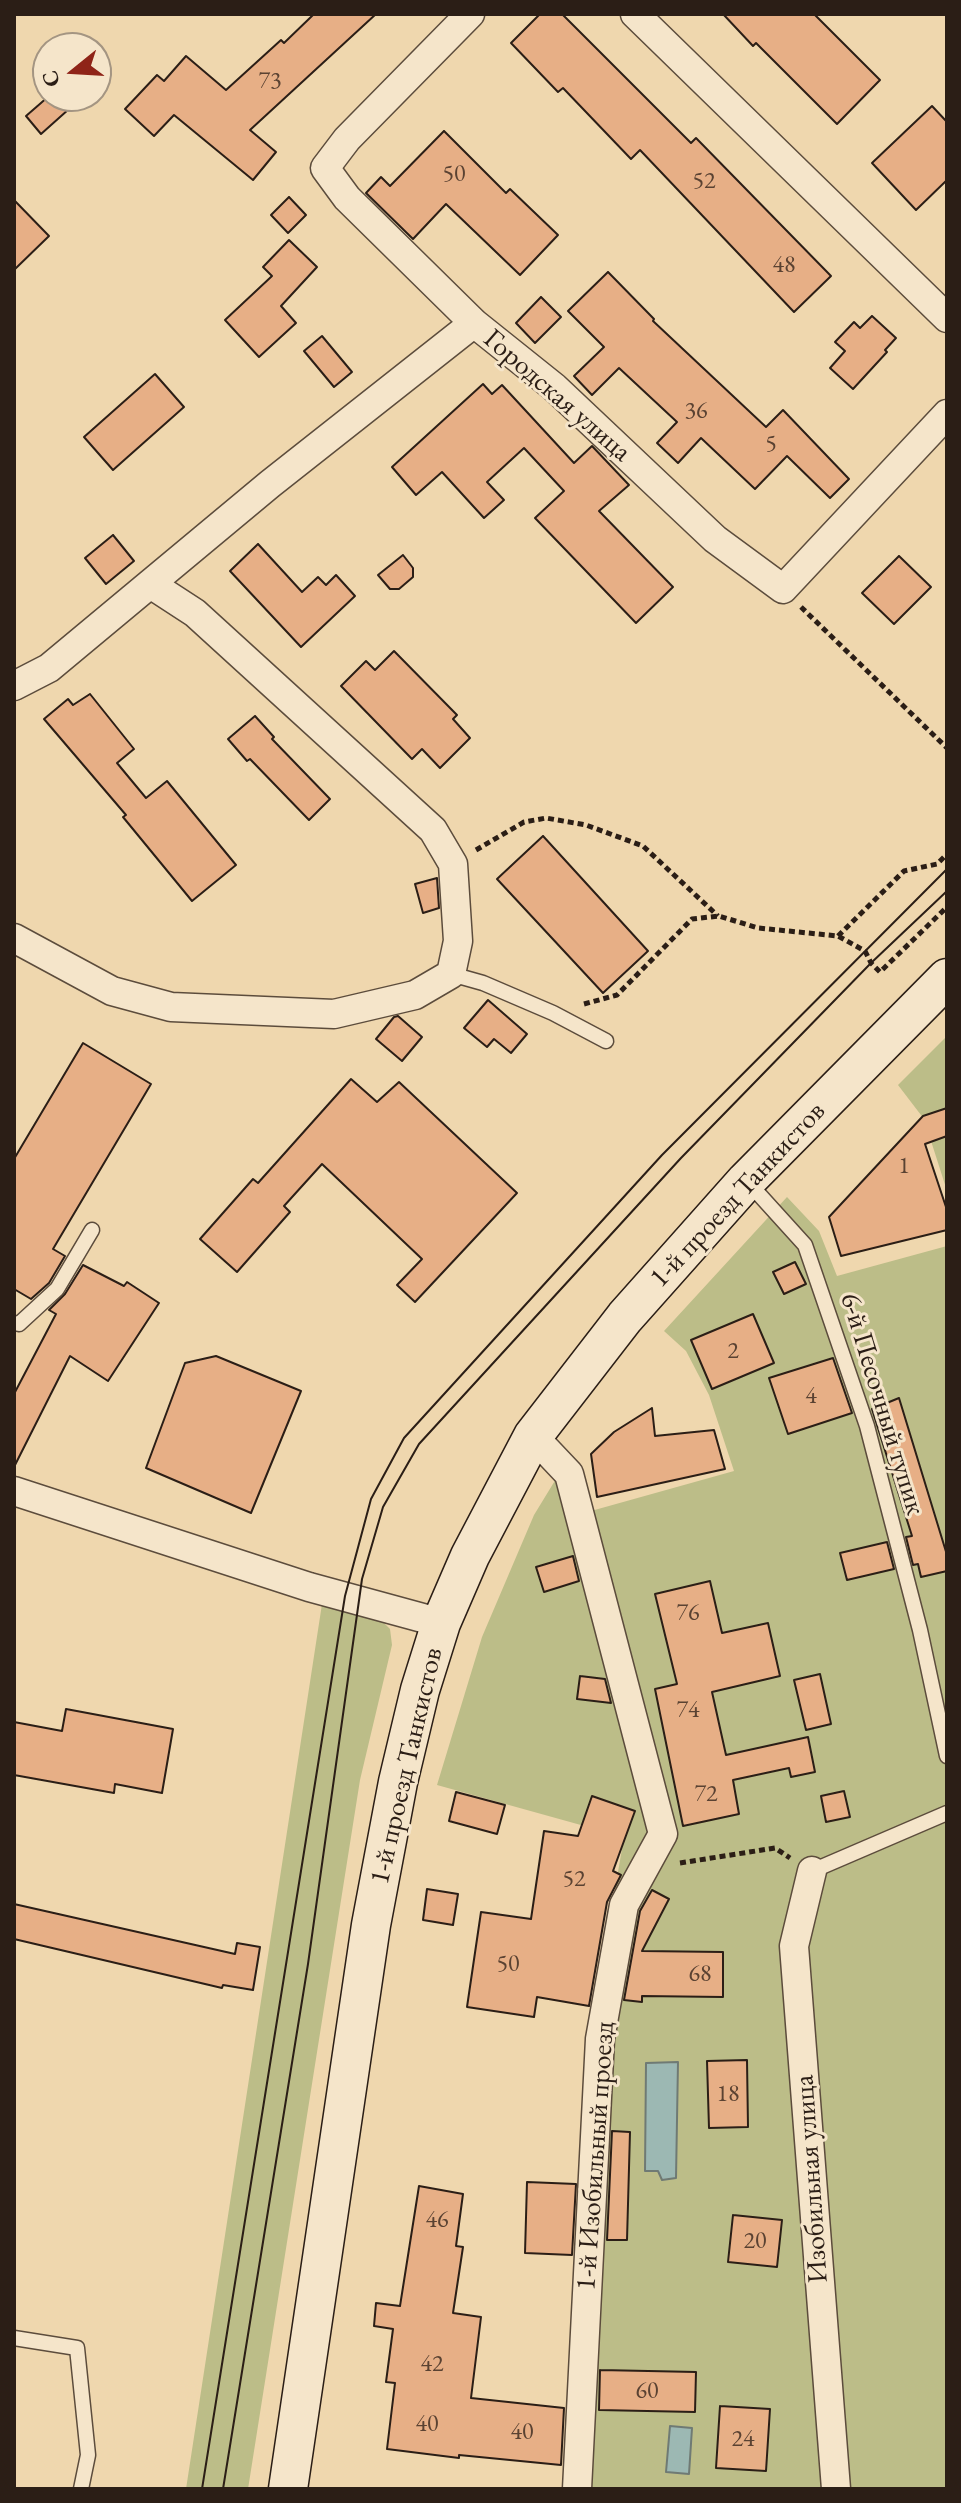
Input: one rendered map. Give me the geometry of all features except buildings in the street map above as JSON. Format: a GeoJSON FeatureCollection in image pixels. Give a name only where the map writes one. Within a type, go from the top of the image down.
{"type":"FeatureCollection","features":[{"type":"Feature","properties":{"kind":"main road","name":"1-й проезд Танкистов"},"geometry":{"type":"LineString","coordinates":[[288,2489],[371,1925],[398,1782],[420,1690],[441,1623],[470,1556],[533,1436],[625,1317],[746,1181],[947,978]]}},
{"type":"Feature","properties":{"kind":"street","name":"Городская улица"},"geometry":{"type":"LineString","coordinates":[[470,14],[347,139],[325,168],[347,198],[474,323],[554,387],[715,539],[783,589]]}},
{"type":"Feature","properties":{"kind":"street"},"geometry":{"type":"LineString","coordinates":[[635,14],[947,318]]}},
{"type":"Feature","properties":{"kind":"street"},"geometry":{"type":"LineString","coordinates":[[14,686],[49,668],[270,484],[474,323]]}},
{"type":"Feature","properties":{"kind":"street"},"geometry":{"type":"LineString","coordinates":[[783,589],[947,414]]}},
{"type":"Feature","properties":{"kind":"street"},"geometry":{"type":"LineString","coordinates":[[14,938],[112,991],[171,1007],[334,1014],[415,995],[451,974],[458,941],[453,864],[433,830],[195,613],[152,585]]}},
{"type":"Feature","properties":{"kind":"street"},"geometry":{"type":"LineString","coordinates":[[533,1436],[569,1474],[657,1846]]}},
{"type":"Feature","properties":{"kind":"street"},"geometry":{"type":"LineString","coordinates":[[14,1491],[309,1587],[441,1623]]}},
{"type":"Feature","properties":{"kind":"street","name":"1-й Изобильный проезд"},"geometry":{"type":"LineString","coordinates":[[577,2489],[600,2039],[624,1905],[657,1846]]}},
{"type":"Feature","properties":{"kind":"street","name":"Изобильная улица"},"geometry":{"type":"LineString","coordinates":[[812,1871],[794,1946],[836,2489]]}},
{"type":"Feature","properties":{"kind":"lane"},"geometry":{"type":"LineString","coordinates":[[451,974],[483,983],[553,1013],[606,1041]]}},
{"type":"Feature","properties":{"kind":"lane","name":"6-й Песочный тупик"},"geometry":{"type":"LineString","coordinates":[[746,1181],[805,1245],[867,1426],[920,1630],[947,1756]]}},
{"type":"Feature","properties":{"kind":"lane"},"geometry":{"type":"LineString","coordinates":[[14,1323],[19,1324],[57,1289],[92,1230]]}},
{"type":"Feature","properties":{"kind":"lane"},"geometry":{"type":"LineString","coordinates":[[812,1871],[947,1813]]}},
{"type":"Feature","properties":{"kind":"lane"},"geometry":{"type":"LineString","coordinates":[[14,2338],[77,2348],[88,2455],[81,2489]]}},
{"type":"Feature","properties":{"kind":"path"},"geometry":{"type":"LineString","coordinates":[[783,589],[947,748]]}},
{"type":"Feature","properties":{"kind":"path"},"geometry":{"type":"LineString","coordinates":[[453,864],[524,822],[546,818],[586,825],[643,846],[719,916]]}},
{"type":"Feature","properties":{"kind":"path"},"geometry":{"type":"LineString","coordinates":[[838,936],[904,871],[937,864],[947,854]]}},
{"type":"Feature","properties":{"kind":"path"},"geometry":{"type":"LineString","coordinates":[[553,1013],[617,995],[692,919],[719,916],[758,928],[838,936],[865,951],[880,972],[947,907]]}},
{"type":"Feature","properties":{"kind":"path"},"geometry":{"type":"LineString","coordinates":[[657,1846],[672,1865],[775,1848],[812,1871]]}},
{"type":"Feature","properties":{"kind":"green space"},"geometry":{"type":"Polygon","coordinates":[[[947,1036],[947,1191],[924,1119],[898,1085],[947,1036]]]}},
{"type":"Feature","properties":{"kind":"green space"},"geometry":{"type":"Polygon","coordinates":[[[787,1197],[819,1231],[837,1276],[947,1246],[947,2489],[568,2489],[589,2041],[624,1837],[437,1785],[482,1637],[534,1515],[570,1456],[591,1511],[734,1471],[709,1395],[686,1351],[664,1331],[787,1197]]]}},
{"type":"Feature","properties":{"kind":"green space"},"geometry":{"type":"Polygon","coordinates":[[[322,1604],[382,1621],[390,1629],[392,1645],[360,1780],[248,2489],[186,2489],[322,1604]]]}},
{"type":"Feature","properties":{"kind":"water"},"geometry":{"type":"Polygon","coordinates":[[[678,2062],[676,2178],[662,2180],[658,2171],[645,2171],[646,2063],[678,2062]]]}},
{"type":"Feature","properties":{"kind":"water"},"geometry":{"type":"Polygon","coordinates":[[[670,2426],[692,2428],[689,2474],[666,2472],[670,2426]]]}},
{"type":"Feature","properties":{"kind":"tram line"},"geometry":{"type":"LineString","coordinates":[[202,2489],[345,1596],[371,1499],[404,1438],[662,1155],[947,869]]}},
{"type":"Feature","properties":{"kind":"tram line"},"geometry":{"type":"LineString","coordinates":[[223,2489],[308,1964],[362,1579],[383,1507],[419,1444],[681,1158],[871,963],[947,891]]}}]}
